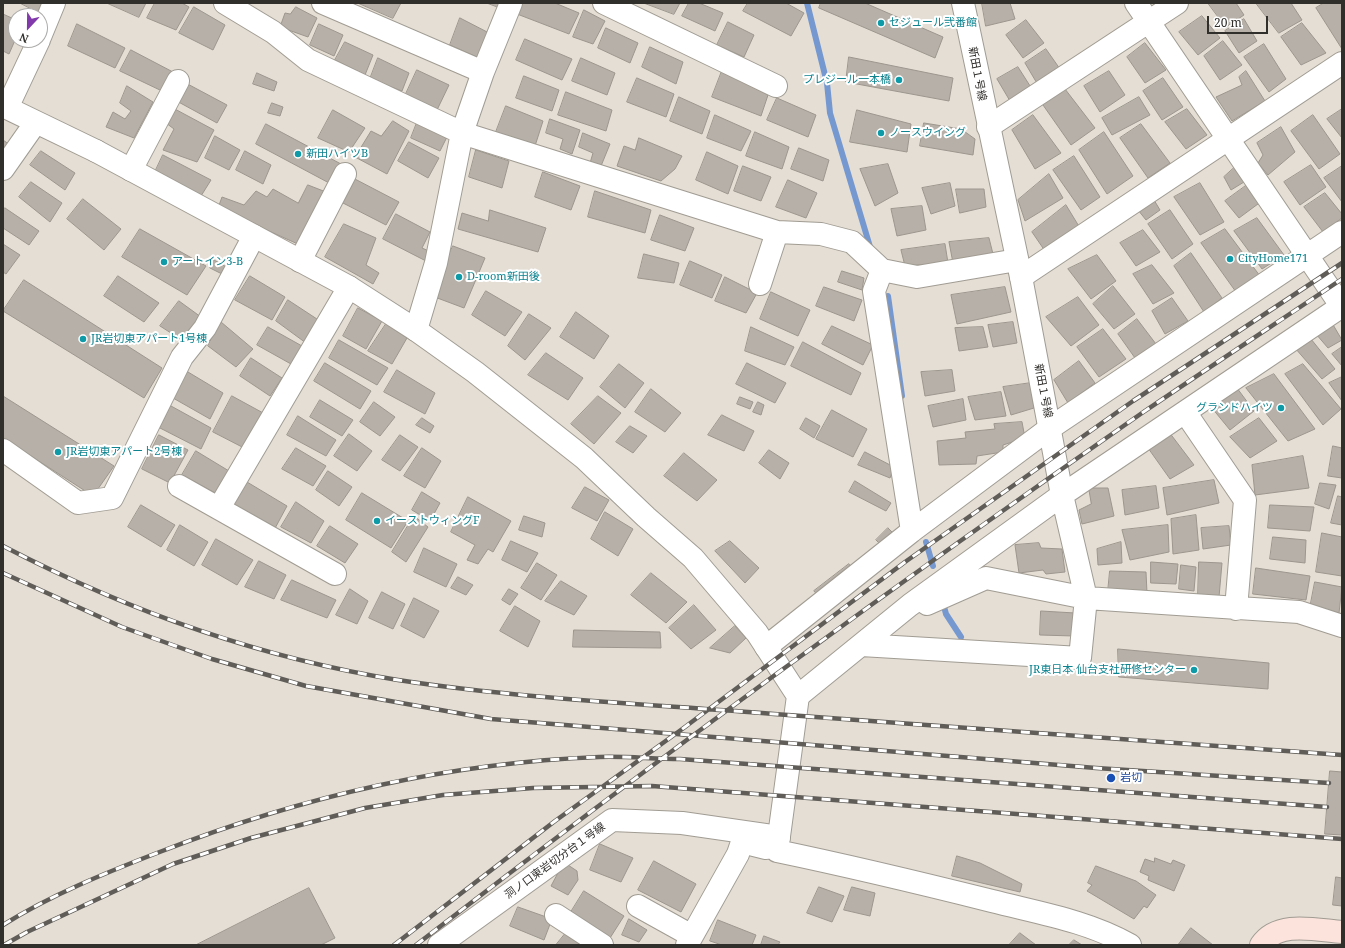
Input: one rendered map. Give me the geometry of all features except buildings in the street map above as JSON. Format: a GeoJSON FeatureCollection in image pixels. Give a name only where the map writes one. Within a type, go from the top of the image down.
{"type":"FeatureCollection","features":[{"type":"Feature","properties":{"kind":"main road"},"geometry":{"type":"LineString","coordinates":[[1261,945],[1266,938],[1291,928],[1342,932]]}},
{"type":"Feature","properties":{"kind":"street"},"geometry":{"type":"LineString","coordinates":[[48,18],[54,3]]}},
{"type":"Feature","properties":{"kind":"street"},"geometry":{"type":"LineString","coordinates":[[225,3],[273,32],[308,60],[462,134],[777,232],[821,234],[852,242],[882,270],[917,278],[1019,268],[1227,138],[1342,63]]}},
{"type":"Feature","properties":{"kind":"street"},"geometry":{"type":"LineString","coordinates":[[323,3],[483,72]]}},
{"type":"Feature","properties":{"kind":"street"},"geometry":{"type":"LineString","coordinates":[[416,330],[436,263],[462,134],[483,72],[512,3]]}},
{"type":"Feature","properties":{"kind":"street"},"geometry":{"type":"LineString","coordinates":[[604,3],[776,86]]}},
{"type":"Feature","properties":{"kind":"street","name":"新田１号線"},"geometry":{"type":"LineString","coordinates":[[861,645],[1080,658],[1086,598],[1062,495],[1019,268],[963,3]]}},
{"type":"Feature","properties":{"kind":"street"},"geometry":{"type":"LineString","coordinates":[[798,696],[910,605],[1062,495],[1342,307],[1136,3]]}},
{"type":"Feature","properties":{"kind":"street"},"geometry":{"type":"LineString","coordinates":[[988,127],[1177,3]]}},
{"type":"Feature","properties":{"kind":"street"},"geometry":{"type":"LineString","coordinates":[[35,48],[5,107],[96,151],[349,287],[416,330],[476,372],[584,458],[646,517],[693,558],[757,633],[798,696],[778,844]]}},
{"type":"Feature","properties":{"kind":"street"},"geometry":{"type":"LineString","coordinates":[[131,170],[178,81]]}},
{"type":"Feature","properties":{"kind":"street"},"geometry":{"type":"LineString","coordinates":[[3,169],[36,122]]}},
{"type":"Feature","properties":{"kind":"street"},"geometry":{"type":"LineString","coordinates":[[300,261],[345,174]]}},
{"type":"Feature","properties":{"kind":"street"},"geometry":{"type":"LineString","coordinates":[[760,284],[777,232]]}},
{"type":"Feature","properties":{"kind":"street"},"geometry":{"type":"LineString","coordinates":[[766,647],[912,531],[1050,428],[1342,232]]}},
{"type":"Feature","properties":{"kind":"street"},"geometry":{"type":"LineString","coordinates":[[3,450],[78,503],[112,498],[182,357],[205,328],[254,236]]}},
{"type":"Feature","properties":{"kind":"street"},"geometry":{"type":"LineString","coordinates":[[882,270],[874,291],[912,531]]}},
{"type":"Feature","properties":{"kind":"street"},"geometry":{"type":"LineString","coordinates":[[219,508],[349,287]]}},
{"type":"Feature","properties":{"kind":"street"},"geometry":{"type":"LineString","coordinates":[[1185,412],[1245,500],[1236,609]]}},
{"type":"Feature","properties":{"kind":"street"},"geometry":{"type":"LineString","coordinates":[[179,486],[335,574]]}},
{"type":"Feature","properties":{"kind":"street"},"geometry":{"type":"LineString","coordinates":[[910,605],[925,605],[986,578],[1086,598],[1299,612],[1342,626]]}},
{"type":"Feature","properties":{"kind":"street","name":"洞ノ口東岩切分台１号線"},"geometry":{"type":"LineString","coordinates":[[439,945],[612,820],[682,823],[778,844]]}},
{"type":"Feature","properties":{"kind":"street"},"geometry":{"type":"LineString","coordinates":[[638,906],[689,941],[738,854],[742,842],[778,844],[863,869],[1075,922],[1114,936],[1130,945]]}},
{"type":"Feature","properties":{"kind":"street"},"geometry":{"type":"LineString","coordinates":[[556,914],[602,945]]}},
{"type":"Feature","properties":{"kind":"waterway"},"geometry":{"type":"LineString","coordinates":[[807,3],[827,83],[830,113],[871,250]]}},
{"type":"Feature","properties":{"kind":"waterway"},"geometry":{"type":"LineString","coordinates":[[888,296],[902,396]]}},
{"type":"Feature","properties":{"kind":"waterway"},"geometry":{"type":"LineString","coordinates":[[926,542],[933,566]]}},
{"type":"Feature","properties":{"kind":"waterway"},"geometry":{"type":"LineString","coordinates":[[943,603],[946,614],[961,637]]}},
{"type":"Feature","properties":{"kind":"railway"},"geometry":{"type":"LineString","coordinates":[[394,945],[555,821],[685,727],[905,562],[1133,401],[1342,263]]}},
{"type":"Feature","properties":{"kind":"railway"},"geometry":{"type":"LineString","coordinates":[[416,945],[685,741],[867,608],[1142,413],[1342,279]]}},
{"type":"Feature","properties":{"kind":"railway"},"geometry":{"type":"LineString","coordinates":[[3,546],[97,591],[195,629],[296,659],[347,671],[398,680],[491,692],[586,700],[1342,755]]}},
{"type":"Feature","properties":{"kind":"railway"},"geometry":{"type":"LineString","coordinates":[[3,573],[122,627],[212,659],[306,686],[491,719],[1096,768],[1329,783]]}},
{"type":"Feature","properties":{"kind":"railway"},"geometry":{"type":"LineString","coordinates":[[3,925],[59,894],[98,877],[157,853],[265,815],[374,786],[429,775],[542,761],[599,757],[680,759],[1327,807]]}},
{"type":"Feature","properties":{"kind":"railway"},"geometry":{"type":"LineString","coordinates":[[4,945],[27,932],[173,864],[251,838],[365,808],[443,795],[533,788],[652,786],[1342,839]]}},
{"type":"Feature","properties":{"kind":"place","name":"セジュール弐番館"},"geometry":{"type":"Point","coordinates":[881,23]}},
{"type":"Feature","properties":{"kind":"place","name":"プレジール一本橋"},"geometry":{"type":"Point","coordinates":[899,80]}},
{"type":"Feature","properties":{"kind":"place","name":"ノースウイング"},"geometry":{"type":"Point","coordinates":[881,133]}},
{"type":"Feature","properties":{"kind":"place","name":"新田ハイツB"},"geometry":{"type":"Point","coordinates":[298,154]}},
{"type":"Feature","properties":{"kind":"place","name":"CityHome171"},"geometry":{"type":"Point","coordinates":[1230,259]}},
{"type":"Feature","properties":{"kind":"place","name":"アートイン3-B"},"geometry":{"type":"Point","coordinates":[164,262]}},
{"type":"Feature","properties":{"kind":"place","name":"D-room新田後"},"geometry":{"type":"Point","coordinates":[459,277]}},
{"type":"Feature","properties":{"kind":"place","name":"JR岩切東アパート1号棟"},"geometry":{"type":"Point","coordinates":[83,339]}},
{"type":"Feature","properties":{"kind":"place","name":"グランドハイツ"},"geometry":{"type":"Point","coordinates":[1281,408]}},
{"type":"Feature","properties":{"kind":"place","name":"JR岩切東アパート2号棟"},"geometry":{"type":"Point","coordinates":[58,452]}},
{"type":"Feature","properties":{"kind":"place","name":"イーストウィングF"},"geometry":{"type":"Point","coordinates":[377,521]}},
{"type":"Feature","properties":{"kind":"place","name":"JR東日本 仙台支社研修センター"},"geometry":{"type":"Point","coordinates":[1194,670]}},
{"type":"Feature","properties":{"kind":"place","name":"岩切"},"geometry":{"type":"Point","coordinates":[1111,778]}}]}
